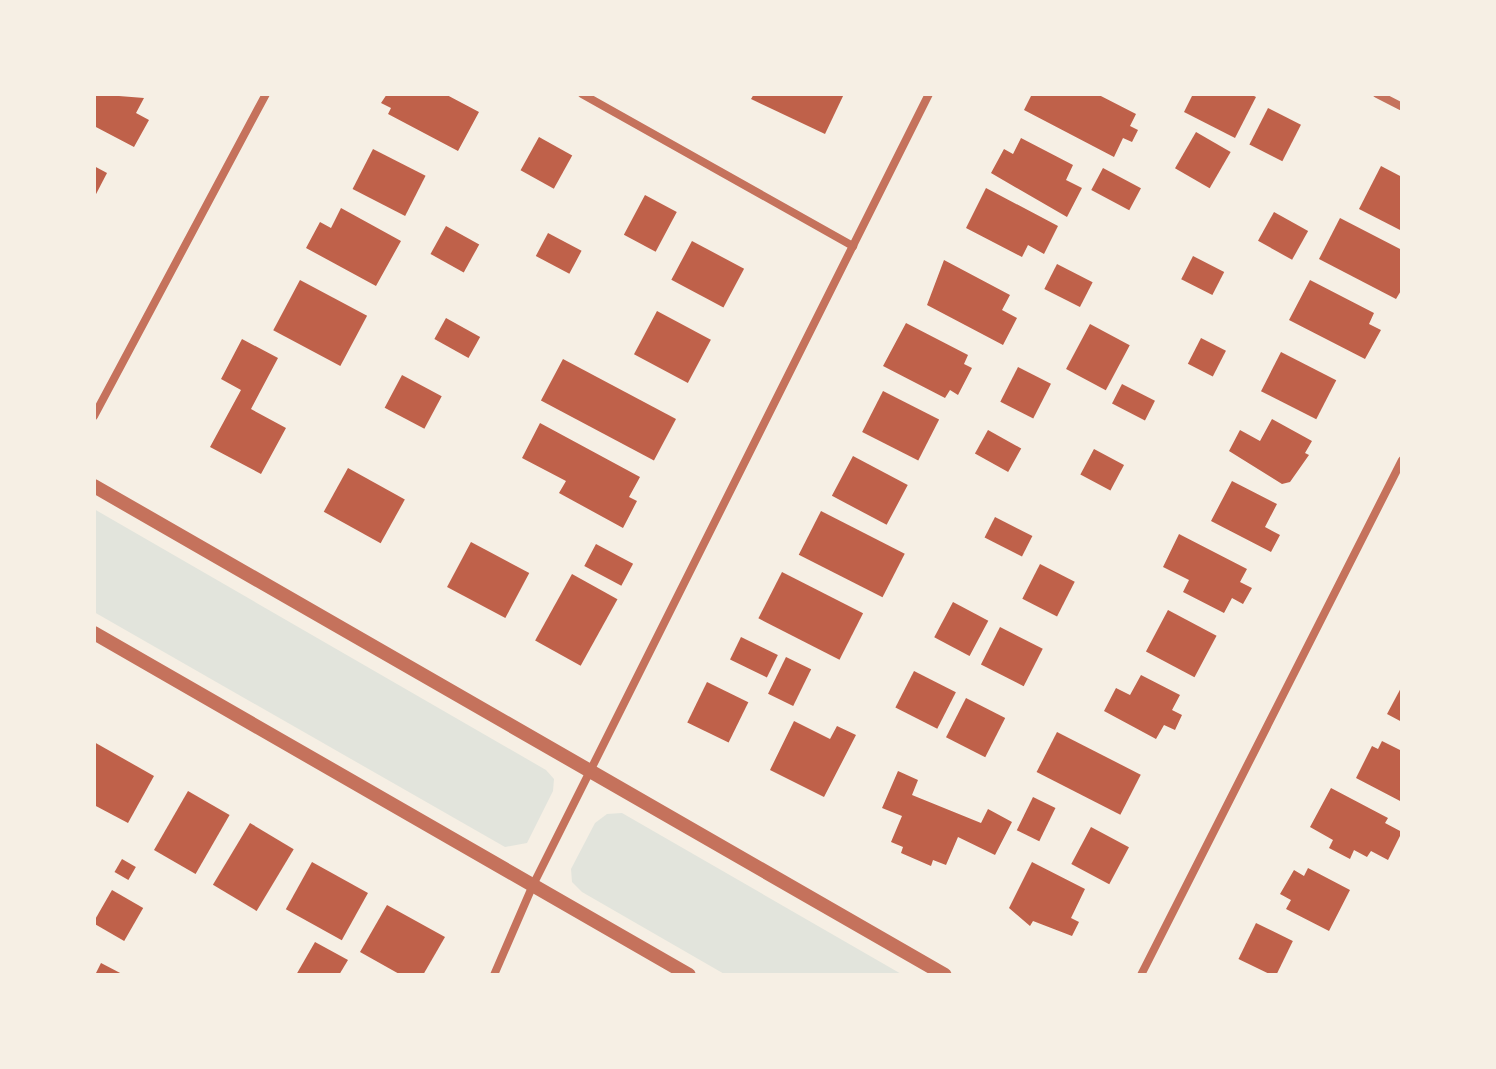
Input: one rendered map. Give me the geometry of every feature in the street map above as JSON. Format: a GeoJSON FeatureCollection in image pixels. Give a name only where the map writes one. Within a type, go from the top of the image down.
{"type":"FeatureCollection","features":[{"type":"Feature","properties":{"kind":"street"},"geometry":{"type":"LineString","coordinates":[[94,416],[266,94]]}},
{"type":"Feature","properties":{"kind":"street"},"geometry":{"type":"LineString","coordinates":[[582,94],[853,246]]}},
{"type":"Feature","properties":{"kind":"street"},"geometry":{"type":"LineString","coordinates":[[494,975],[533,885],[929,94]]}},
{"type":"Feature","properties":{"kind":"street"},"geometry":{"type":"LineString","coordinates":[[1377,94],[1402,107]]}},
{"type":"Feature","properties":{"kind":"street"},"geometry":{"type":"LineString","coordinates":[[1141,975],[1402,460]]}},
{"type":"Feature","properties":{"kind":"street"},"geometry":{"type":"LineString","coordinates":[[94,486],[945,975]]}},
{"type":"Feature","properties":{"kind":"street"},"geometry":{"type":"LineString","coordinates":[[94,633],[689,975]]}},
{"type":"Feature","properties":{"kind":"shaded area"},"geometry":{"type":"Polygon","coordinates":[[[94,509],[546,770],[554,779],[553,791],[527,843],[505,847],[94,612],[94,509]]]}},
{"type":"Feature","properties":{"kind":"shaded area"},"geometry":{"type":"Polygon","coordinates":[[[622,813],[903,975],[726,975],[582,892],[572,882],[571,869],[595,823],[607,814],[622,813]]]}},
{"type":"Feature","properties":{"kind":"building"},"geometry":{"type":"Polygon","coordinates":[[[94,94],[144,98],[136,113],[149,120],[134,147],[94,126],[94,94]]]}},
{"type":"Feature","properties":{"kind":"building"},"geometry":{"type":"Polygon","coordinates":[[[387,94],[445,94],[479,112],[458,151],[388,114],[391,108],[381,103],[387,94]]]}},
{"type":"Feature","properties":{"kind":"building"},"geometry":{"type":"Polygon","coordinates":[[[754,94],[844,94],[825,134],[751,99],[754,94]]]}},
{"type":"Feature","properties":{"kind":"building"},"geometry":{"type":"Polygon","coordinates":[[[1032,94],[1097,94],[1136,114],[1130,126],[1138,130],[1132,142],[1123,138],[1114,157],[1024,110],[1032,94]]]}},
{"type":"Feature","properties":{"kind":"building"},"geometry":{"type":"Polygon","coordinates":[[[1193,94],[1250,94],[1256,97],[1235,138],[1184,112],[1193,94]]]}},
{"type":"Feature","properties":{"kind":"building"},"geometry":{"type":"Polygon","coordinates":[[[1268,108],[1301,125],[1282,161],[1249,145],[1268,108]]]}},
{"type":"Feature","properties":{"kind":"building"},"geometry":{"type":"Polygon","coordinates":[[[1196,132],[1231,152],[1210,188],[1175,168],[1196,132]]]}},
{"type":"Feature","properties":{"kind":"building"},"geometry":{"type":"Polygon","coordinates":[[[539,137],[572,155],[554,189],[521,170],[539,137]]]}},
{"type":"Feature","properties":{"kind":"building"},"geometry":{"type":"Polygon","coordinates":[[[1021,138],[1073,165],[1066,180],[1082,188],[1067,217],[991,173],[1004,149],[1013,154],[1021,138]]]}},
{"type":"Feature","properties":{"kind":"building"},"geometry":{"type":"Polygon","coordinates":[[[373,149],[426,176],[405,216],[353,189],[373,149]]]}},
{"type":"Feature","properties":{"kind":"building"},"geometry":{"type":"Polygon","coordinates":[[[94,166],[107,173],[94,198],[94,166]]]}},
{"type":"Feature","properties":{"kind":"building"},"geometry":{"type":"Polygon","coordinates":[[[1381,166],[1402,177],[1402,231],[1359,209],[1381,166]]]}},
{"type":"Feature","properties":{"kind":"building"},"geometry":{"type":"Polygon","coordinates":[[[1103,168],[1141,188],[1129,210],[1091,190],[1103,168]]]}},
{"type":"Feature","properties":{"kind":"building"},"geometry":{"type":"Polygon","coordinates":[[[986,188],[1058,226],[1044,254],[1028,245],[1022,257],[966,228],[986,188]]]}},
{"type":"Feature","properties":{"kind":"building"},"geometry":{"type":"Polygon","coordinates":[[[645,195],[677,212],[656,252],[624,235],[645,195]]]}},
{"type":"Feature","properties":{"kind":"building"},"geometry":{"type":"Polygon","coordinates":[[[341,208],[401,241],[376,286],[306,248],[320,222],[331,228],[341,208]]]}},
{"type":"Feature","properties":{"kind":"building"},"geometry":{"type":"Polygon","coordinates":[[[1274,212],[1308,231],[1292,260],[1258,241],[1274,212]]]}},
{"type":"Feature","properties":{"kind":"building"},"geometry":{"type":"Polygon","coordinates":[[[1340,218],[1402,250],[1402,289],[1396,299],[1319,259],[1340,218]]]}},
{"type":"Feature","properties":{"kind":"building"},"geometry":{"type":"Polygon","coordinates":[[[446,226],[479,244],[464,272],[430,254],[446,226]]]}},
{"type":"Feature","properties":{"kind":"building"},"geometry":{"type":"Polygon","coordinates":[[[548,233],[582,251],[569,274],[536,256],[548,233]]]}},
{"type":"Feature","properties":{"kind":"building"},"geometry":{"type":"Polygon","coordinates":[[[692,241],[744,269],[723,308],[671,280],[692,241]]]}},
{"type":"Feature","properties":{"kind":"building"},"geometry":{"type":"Polygon","coordinates":[[[1193,256],[1224,272],[1212,295],[1181,279],[1193,256]]]}},
{"type":"Feature","properties":{"kind":"building"},"geometry":{"type":"Polygon","coordinates":[[[944,260],[1010,295],[1002,310],[1017,318],[1003,345],[927,305],[944,260]]]}},
{"type":"Feature","properties":{"kind":"building"},"geometry":{"type":"Polygon","coordinates":[[[1057,264],[1093,282],[1080,307],[1044,289],[1057,264]]]}},
{"type":"Feature","properties":{"kind":"building"},"geometry":{"type":"Polygon","coordinates":[[[300,280],[367,316],[340,366],[273,330],[300,280]]]}},
{"type":"Feature","properties":{"kind":"building"},"geometry":{"type":"Polygon","coordinates":[[[1310,280],[1374,313],[1369,324],[1381,330],[1365,359],[1289,320],[1310,280]]]}},
{"type":"Feature","properties":{"kind":"building"},"geometry":{"type":"Polygon","coordinates":[[[657,311],[711,340],[688,383],[634,354],[657,311]]]}},
{"type":"Feature","properties":{"kind":"building"},"geometry":{"type":"Polygon","coordinates":[[[446,318],[480,337],[468,358],[434,339],[446,318]]]}},
{"type":"Feature","properties":{"kind":"building"},"geometry":{"type":"Polygon","coordinates":[[[906,323],[968,355],[964,364],[972,368],[958,395],[950,390],[945,398],[883,366],[906,323]]]}},
{"type":"Feature","properties":{"kind":"building"},"geometry":{"type":"Polygon","coordinates":[[[1090,324],[1130,345],[1106,390],[1066,369],[1090,324]]]}},
{"type":"Feature","properties":{"kind":"building"},"geometry":{"type":"Polygon","coordinates":[[[1201,338],[1226,351],[1213,377],[1188,364],[1201,338]]]}},
{"type":"Feature","properties":{"kind":"building"},"geometry":{"type":"Polygon","coordinates":[[[242,339],[278,358],[251,409],[286,428],[261,474],[210,447],[241,390],[221,379],[242,339]]]}},
{"type":"Feature","properties":{"kind":"building"},"geometry":{"type":"Polygon","coordinates":[[[1281,352],[1336,380],[1316,419],[1261,391],[1281,352]]]}},
{"type":"Feature","properties":{"kind":"building"},"geometry":{"type":"Polygon","coordinates":[[[563,359],[676,419],[654,461],[541,400],[563,359]]]}},
{"type":"Feature","properties":{"kind":"building"},"geometry":{"type":"Polygon","coordinates":[[[1018,367],[1051,384],[1033,419],[1000,402],[1018,367]]]}},
{"type":"Feature","properties":{"kind":"building"},"geometry":{"type":"Polygon","coordinates":[[[402,375],[442,396],[424,429],[385,408],[402,375]]]}},
{"type":"Feature","properties":{"kind":"building"},"geometry":{"type":"Polygon","coordinates":[[[1122,384],[1155,401],[1145,420],[1112,404],[1122,384]]]}},
{"type":"Feature","properties":{"kind":"building"},"geometry":{"type":"Polygon","coordinates":[[[883,391],[939,420],[918,461],[862,432],[883,391]]]}},
{"type":"Feature","properties":{"kind":"building"},"geometry":{"type":"Polygon","coordinates":[[[1272,419],[1312,441],[1305,453],[1309,455],[1290,482],[1282,484],[1229,451],[1240,430],[1260,441],[1272,419]]]}},
{"type":"Feature","properties":{"kind":"building"},"geometry":{"type":"Polygon","coordinates":[[[540,423],[640,477],[629,497],[637,501],[623,528],[559,493],[566,481],[522,458],[540,423]]]}},
{"type":"Feature","properties":{"kind":"building"},"geometry":{"type":"Polygon","coordinates":[[[988,430],[1021,448],[1008,472],[975,454],[988,430]]]}},
{"type":"Feature","properties":{"kind":"building"},"geometry":{"type":"Polygon","coordinates":[[[1094,449],[1124,465],[1110,491],[1080,475],[1094,449]]]}},
{"type":"Feature","properties":{"kind":"building"},"geometry":{"type":"Polygon","coordinates":[[[853,456],[908,485],[887,525],[832,496],[853,456]]]}},
{"type":"Feature","properties":{"kind":"building"},"geometry":{"type":"Polygon","coordinates":[[[348,468],[405,500],[381,543],[324,512],[348,468]]]}},
{"type":"Feature","properties":{"kind":"building"},"geometry":{"type":"Polygon","coordinates":[[[1232,481],[1277,504],[1265,527],[1280,535],[1271,552],[1211,521],[1232,481]]]}},
{"type":"Feature","properties":{"kind":"building"},"geometry":{"type":"Polygon","coordinates":[[[821,511],[905,554],[883,597],[799,555],[821,511]]]}},
{"type":"Feature","properties":{"kind":"building"},"geometry":{"type":"Polygon","coordinates":[[[995,517],[1032,536],[1022,557],[985,537],[995,517]]]}},
{"type":"Feature","properties":{"kind":"building"},"geometry":{"type":"Polygon","coordinates":[[[1179,534],[1247,569],[1240,582],[1252,588],[1243,604],[1232,598],[1224,613],[1183,592],[1189,580],[1163,567],[1179,534]]]}},
{"type":"Feature","properties":{"kind":"building"},"geometry":{"type":"Polygon","coordinates":[[[471,542],[529,573],[505,618],[447,587],[471,542]]]}},
{"type":"Feature","properties":{"kind":"building"},"geometry":{"type":"Polygon","coordinates":[[[596,544],[633,564],[621,586],[584,566],[596,544]]]}},
{"type":"Feature","properties":{"kind":"building"},"geometry":{"type":"Polygon","coordinates":[[[1040,564],[1075,582],[1057,616],[1022,599],[1040,564]]]}},
{"type":"Feature","properties":{"kind":"building"},"geometry":{"type":"Polygon","coordinates":[[[782,572],[863,613],[839,660],[758,618],[782,572]]]}},
{"type":"Feature","properties":{"kind":"building"},"geometry":{"type":"Polygon","coordinates":[[[572,574],[617,599],[581,666],[535,640],[572,574]]]}},
{"type":"Feature","properties":{"kind":"building"},"geometry":{"type":"Polygon","coordinates":[[[953,602],[988,621],[970,656],[934,637],[953,602]]]}},
{"type":"Feature","properties":{"kind":"building"},"geometry":{"type":"Polygon","coordinates":[[[1168,610],[1217,636],[1194,677],[1146,651],[1168,610]]]}},
{"type":"Feature","properties":{"kind":"building"},"geometry":{"type":"Polygon","coordinates":[[[1000,627],[1043,649],[1024,686],[981,664],[1000,627]]]}},
{"type":"Feature","properties":{"kind":"building"},"geometry":{"type":"Polygon","coordinates":[[[741,637],[778,655],[767,677],[730,659],[741,637]]]}},
{"type":"Feature","properties":{"kind":"building"},"geometry":{"type":"Polygon","coordinates":[[[786,657],[811,669],[793,706],[768,694],[786,657]]]}},
{"type":"Feature","properties":{"kind":"building"},"geometry":{"type":"Polygon","coordinates":[[[914,671],[956,692],[937,729],[895,708],[914,671]]]}},
{"type":"Feature","properties":{"kind":"building"},"geometry":{"type":"Polygon","coordinates":[[[1141,675],[1180,695],[1172,710],[1182,715],[1175,730],[1164,725],[1156,739],[1104,711],[1116,688],[1130,695],[1141,675]]]}},
{"type":"Feature","properties":{"kind":"building"},"geometry":{"type":"Polygon","coordinates":[[[707,682],[748,702],[729,743],[687,722],[707,682]]]}},
{"type":"Feature","properties":{"kind":"building"},"geometry":{"type":"Polygon","coordinates":[[[1402,686],[1402,722],[1387,714],[1402,686]]]}},
{"type":"Feature","properties":{"kind":"building"},"geometry":{"type":"Polygon","coordinates":[[[966,698],[1005,718],[985,757],[946,737],[966,698]]]}},
{"type":"Feature","properties":{"kind":"building"},"geometry":{"type":"Polygon","coordinates":[[[794,721],[830,739],[837,726],[856,735],[824,797],[770,770],[794,721]]]}},
{"type":"Feature","properties":{"kind":"building"},"geometry":{"type":"Polygon","coordinates":[[[1057,732],[1141,775],[1120,815],[1037,772],[1057,732]]]}},
{"type":"Feature","properties":{"kind":"building"},"geometry":{"type":"Polygon","coordinates":[[[1382,741],[1402,751],[1402,802],[1356,778],[1372,746],[1378,749],[1382,741]]]}},
{"type":"Feature","properties":{"kind":"building"},"geometry":{"type":"Polygon","coordinates":[[[94,742],[154,776],[128,823],[94,805],[94,742]]]}},
{"type":"Feature","properties":{"kind":"building"},"geometry":{"type":"Polygon","coordinates":[[[898,771],[918,780],[912,795],[981,823],[988,809],[1012,822],[995,855],[958,837],[946,865],[933,860],[931,866],[901,853],[903,847],[891,842],[902,816],[882,808],[898,771]]]}},
{"type":"Feature","properties":{"kind":"building"},"geometry":{"type":"Polygon","coordinates":[[[1331,788],[1388,818],[1385,823],[1402,832],[1388,860],[1371,851],[1367,857],[1354,850],[1350,859],[1329,848],[1333,840],[1310,827],[1331,788]]]}},
{"type":"Feature","properties":{"kind":"building"},"geometry":{"type":"Polygon","coordinates":[[[188,791],[230,815],[196,874],[154,850],[188,791]]]}},
{"type":"Feature","properties":{"kind":"building"},"geometry":{"type":"Polygon","coordinates":[[[1033,797],[1055,808],[1039,841],[1017,830],[1033,797]]]}},
{"type":"Feature","properties":{"kind":"building"},"geometry":{"type":"Polygon","coordinates":[[[250,823],[294,849],[257,911],[213,885],[250,823]]]}},
{"type":"Feature","properties":{"kind":"building"},"geometry":{"type":"Polygon","coordinates":[[[1091,827],[1129,847],[1109,884],[1071,864],[1091,827]]]}},
{"type":"Feature","properties":{"kind":"building"},"geometry":{"type":"Polygon","coordinates":[[[122,859],[136,867],[128,880],[114,872],[122,859]]]}},
{"type":"Feature","properties":{"kind":"building"},"geometry":{"type":"Polygon","coordinates":[[[312,862],[368,893],[342,940],[286,909],[312,862]]]}},
{"type":"Feature","properties":{"kind":"building"},"geometry":{"type":"Polygon","coordinates":[[[1032,862],[1085,889],[1071,918],[1079,922],[1072,936],[1033,921],[1030,926],[1009,908],[1032,862]]]}},
{"type":"Feature","properties":{"kind":"building"},"geometry":{"type":"Polygon","coordinates":[[[1308,868],[1350,890],[1329,931],[1286,909],[1291,900],[1280,894],[1294,870],[1304,876],[1308,868]]]}},
{"type":"Feature","properties":{"kind":"building"},"geometry":{"type":"Polygon","coordinates":[[[112,890],[143,908],[124,941],[94,923],[112,890]]]}},
{"type":"Feature","properties":{"kind":"building"},"geometry":{"type":"Polygon","coordinates":[[[387,905],[445,937],[423,975],[401,975],[360,952],[387,905]]]}},
{"type":"Feature","properties":{"kind":"building"},"geometry":{"type":"Polygon","coordinates":[[[1256,923],[1293,941],[1276,975],[1238,959],[1256,923]]]}},
{"type":"Feature","properties":{"kind":"building"},"geometry":{"type":"Polygon","coordinates":[[[315,942],[348,960],[339,975],[296,975],[315,942]]]}},
{"type":"Feature","properties":{"kind":"building"},"geometry":{"type":"Polygon","coordinates":[[[101,963],[124,975],[95,975],[101,963]]]}}]}
